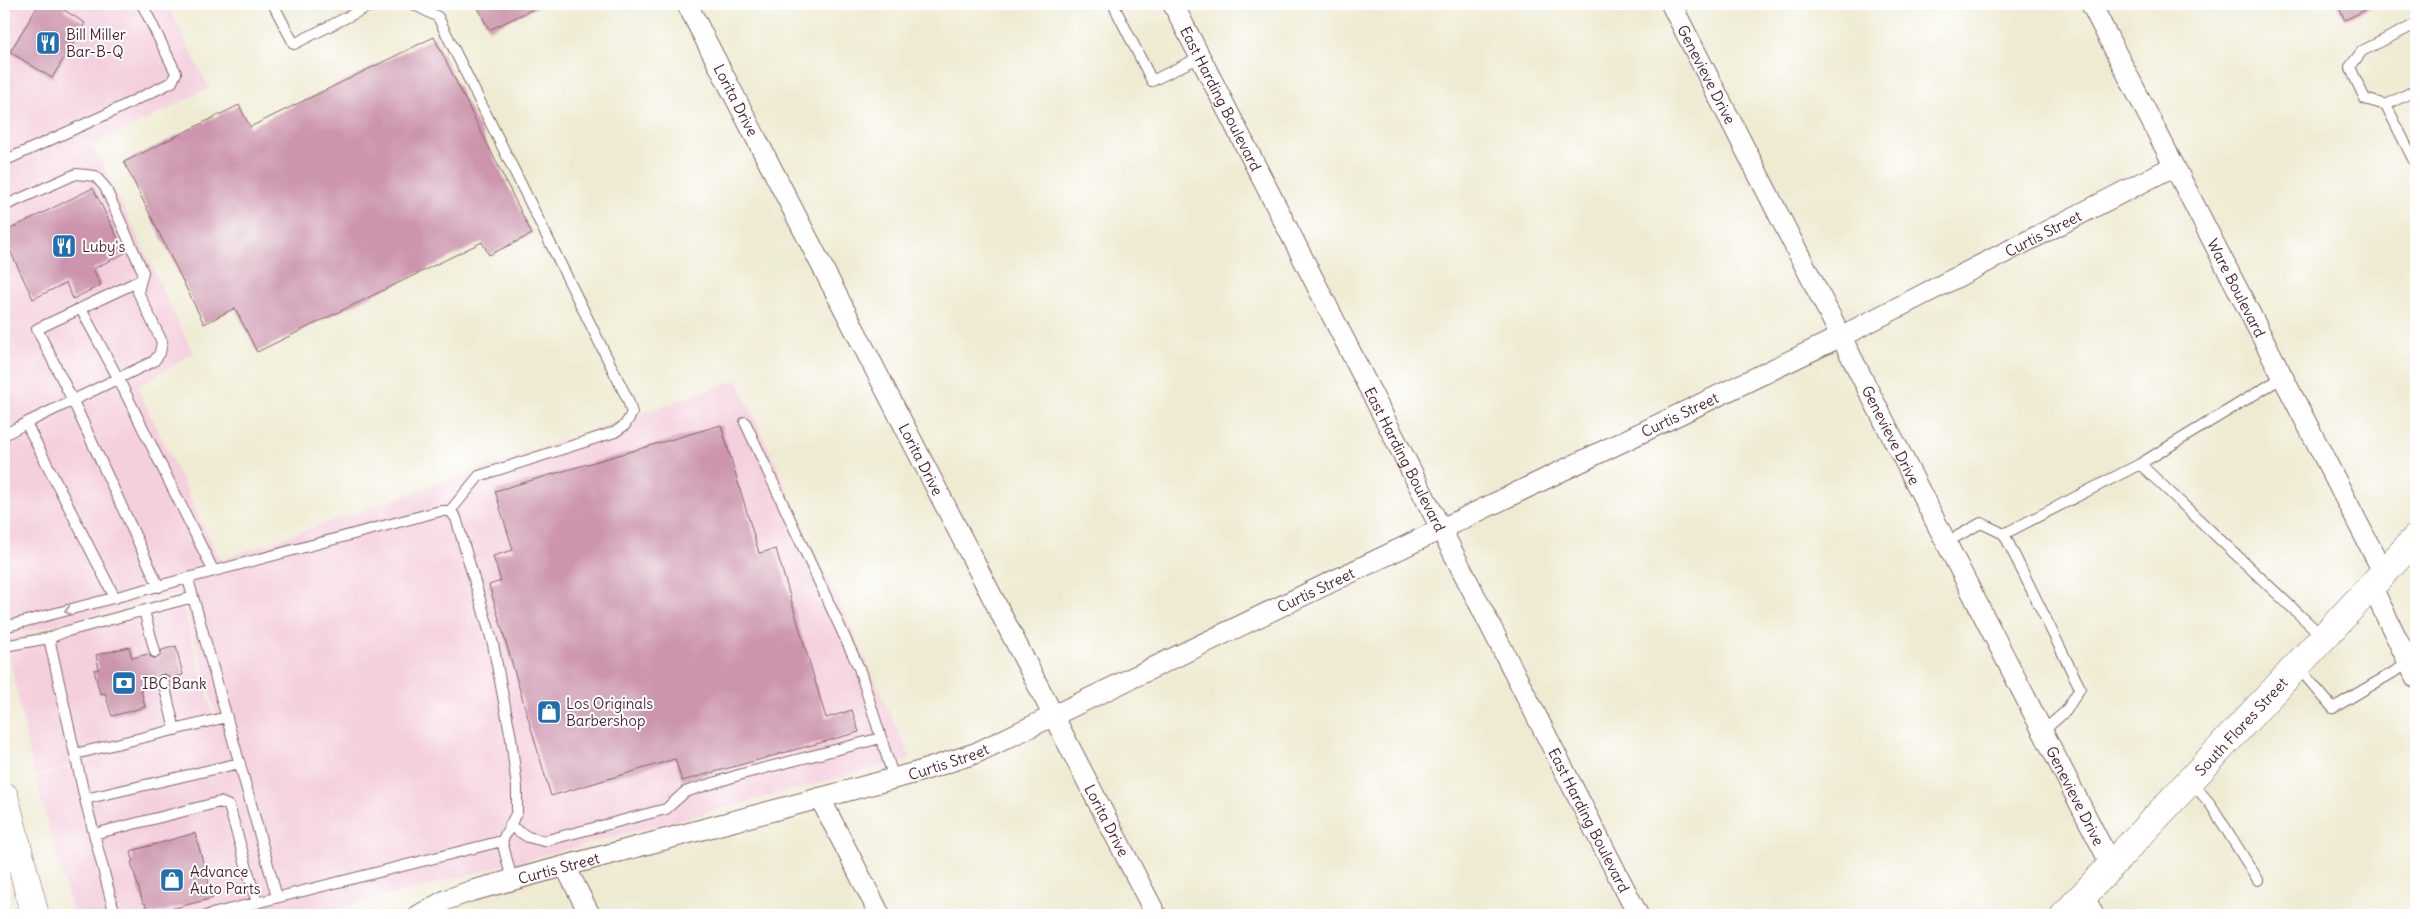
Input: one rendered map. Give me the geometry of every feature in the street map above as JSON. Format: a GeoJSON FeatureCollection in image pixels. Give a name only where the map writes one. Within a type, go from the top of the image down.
{"type":"FeatureCollection","features":[{"type":"Feature","properties":{"kind":"main road","name":"South Flores Street"},"geometry":{"type":"LineString","coordinates":[[2064,915],[2416,538]]}},
{"type":"Feature","properties":{"kind":"main road"},"geometry":{"type":"LineString","coordinates":[[5,809],[35,915]]}},
{"type":"Feature","properties":{"kind":"street","name":"Lorita Drive"},"geometry":{"type":"LineString","coordinates":[[687,4],[1156,915]]}},
{"type":"Feature","properties":{"kind":"street","name":"East Harding Boulevard"},"geometry":{"type":"LineString","coordinates":[[1173,4],[1638,915]]}},
{"type":"Feature","properties":{"kind":"street","name":"Genevieve Drive"},"geometry":{"type":"LineString","coordinates":[[1671,4],[2112,865]]}},
{"type":"Feature","properties":{"kind":"street","name":"Ware Boulevard"},"geometry":{"type":"LineString","coordinates":[[2091,4],[2282,377],[2377,578],[2413,670]]}},
{"type":"Feature","properties":{"kind":"street","name":"Curtis Street"},"geometry":{"type":"LineString","coordinates":[[419,915],[446,900],[512,880],[894,779],[976,753],[1842,336],[2174,166]]}},
{"type":"Feature","properties":{"kind":"street"},"geometry":{"type":"LineString","coordinates":[[820,798],[880,915]]}},
{"type":"Feature","properties":{"kind":"street"},"geometry":{"type":"LineString","coordinates":[[565,866],[590,915]]}},
{"type":"Feature","properties":{"kind":"lane"},"geometry":{"type":"LineString","coordinates":[[4,8],[6,4]]}},
{"type":"Feature","properties":{"kind":"lane"},"geometry":{"type":"LineString","coordinates":[[4,161],[172,82],[176,73],[142,4]]}},
{"type":"Feature","properties":{"kind":"lane"},"geometry":{"type":"LineString","coordinates":[[273,4],[294,44],[372,4]]}},
{"type":"Feature","properties":{"kind":"lane"},"geometry":{"type":"LineString","coordinates":[[413,4],[438,17],[628,400],[632,413],[624,426],[615,432],[479,476],[450,511]]}},
{"type":"Feature","properties":{"kind":"lane"},"geometry":{"type":"LineString","coordinates":[[1113,4],[1152,80],[1200,57]]}},
{"type":"Feature","properties":{"kind":"lane"},"geometry":{"type":"LineString","coordinates":[[2416,24],[2362,51],[2350,67],[2366,99],[2386,105],[2416,90]]}},
{"type":"Feature","properties":{"kind":"lane"},"geometry":{"type":"LineString","coordinates":[[2386,105],[2416,165]]}},
{"type":"Feature","properties":{"kind":"lane"},"geometry":{"type":"LineString","coordinates":[[4,206],[76,174],[95,176],[105,187],[143,272],[138,292],[162,342],[160,353],[154,360],[4,434]]}},
{"type":"Feature","properties":{"kind":"lane"},"geometry":{"type":"LineString","coordinates":[[141,280],[37,330],[73,401],[159,587]]}},
{"type":"Feature","properties":{"kind":"lane"},"geometry":{"type":"LineString","coordinates":[[81,309],[118,378],[213,570]]}},
{"type":"Feature","properties":{"kind":"lane"},"geometry":{"type":"LineString","coordinates":[[2004,534],[2140,464],[2282,377]]}},
{"type":"Feature","properties":{"kind":"lane"},"geometry":{"type":"LineString","coordinates":[[745,422],[859,668],[894,779]]}},
{"type":"Feature","properties":{"kind":"lane"},"geometry":{"type":"LineString","coordinates":[[26,424],[115,598]]}},
{"type":"Feature","properties":{"kind":"lane"},"geometry":{"type":"LineString","coordinates":[[2140,464],[2279,597],[2323,636]]}},
{"type":"Feature","properties":{"kind":"lane"},"geometry":{"type":"LineString","coordinates":[[4,627],[159,587],[213,570],[440,511],[450,511],[456,518],[493,644],[503,692],[517,787],[517,812],[502,840],[512,880]]}},
{"type":"Feature","properties":{"kind":"lane"},"geometry":{"type":"LineString","coordinates":[[1947,542],[1981,523],[2004,534],[2080,688],[2066,711],[2043,730]]}},
{"type":"Feature","properties":{"kind":"lane"},"geometry":{"type":"LineString","coordinates":[[188,578],[277,897]]}},
{"type":"Feature","properties":{"kind":"lane"},"geometry":{"type":"LineString","coordinates":[[4,646],[49,638],[64,632],[193,598]]}},
{"type":"Feature","properties":{"kind":"lane"},"geometry":{"type":"LineString","coordinates":[[144,610],[155,652]]}},
{"type":"Feature","properties":{"kind":"lane"},"geometry":{"type":"LineString","coordinates":[[49,638],[85,800],[115,915]]}},
{"type":"Feature","properties":{"kind":"lane"},"geometry":{"type":"LineString","coordinates":[[2297,665],[2333,708],[2413,670]]}},
{"type":"Feature","properties":{"kind":"lane"},"geometry":{"type":"LineString","coordinates":[[163,680],[175,730]]}},
{"type":"Feature","properties":{"kind":"lane"},"geometry":{"type":"LineString","coordinates":[[75,754],[227,717]]}},
{"type":"Feature","properties":{"kind":"lane"},"geometry":{"type":"LineString","coordinates":[[510,826],[528,837],[544,841],[666,809],[685,792],[742,774],[881,738]]}},
{"type":"Feature","properties":{"kind":"lane"},"geometry":{"type":"LineString","coordinates":[[85,800],[240,763]]}},
{"type":"Feature","properties":{"kind":"lane"},"geometry":{"type":"LineString","coordinates":[[2190,780],[2212,805],[2258,880]]}},
{"type":"Feature","properties":{"kind":"lane"},"geometry":{"type":"LineString","coordinates":[[94,834],[220,802],[229,806],[257,903]]}},
{"type":"Feature","properties":{"kind":"lane"},"geometry":{"type":"LineString","coordinates":[[208,915],[502,840]]}},
{"type":"Feature","properties":{"kind":"lane"},"geometry":{"type":"LineString","coordinates":[[2087,891],[2099,915]]}},
{"type":"Feature","properties":{"kind":"shaded area"},"geometry":{"type":"Polygon","coordinates":[[[4,4],[167,4],[209,88],[94,146],[193,353],[137,387],[220,560],[737,380],[911,759],[315,915],[73,915],[35,778],[168,740],[34,776],[6,639],[180,596],[216,727],[219,726],[182,593],[7,636],[4,613],[4,4]]]}},
{"type":"Feature","properties":{"kind":"building","name":"Bill Miller Bar-B-Q"},"geometry":{"type":"Polygon","coordinates":[[[39,4],[67,4],[64,10],[85,23],[52,78],[10,52],[39,4]]]}},
{"type":"Feature","properties":{"kind":"building"},"geometry":{"type":"Polygon","coordinates":[[[476,4],[544,4],[489,30],[476,4]]]}},
{"type":"Feature","properties":{"kind":"building"},"geometry":{"type":"Polygon","coordinates":[[[2337,4],[2378,4],[2345,20],[2337,4]]]}},
{"type":"Feature","properties":{"kind":"building"},"geometry":{"type":"Polygon","coordinates":[[[434,37],[532,234],[489,255],[482,242],[257,352],[235,308],[204,324],[124,162],[239,105],[250,127],[434,37]]]}},
{"type":"Feature","properties":{"kind":"building","name":"Luby's"},"geometry":{"type":"Polygon","coordinates":[[[93,188],[125,253],[93,269],[101,285],[73,299],[66,283],[33,299],[4,238],[4,232],[93,188]]]}},
{"type":"Feature","properties":{"kind":"building"},"geometry":{"type":"Polygon","coordinates":[[[721,425],[759,553],[776,549],[826,718],[852,710],[859,732],[682,781],[675,759],[551,796],[489,585],[501,581],[493,556],[513,550],[495,491],[721,425]]]}},
{"type":"Feature","properties":{"kind":"building","name":"IBC Bank"},"geometry":{"type":"Polygon","coordinates":[[[176,646],[183,675],[170,678],[165,674],[159,675],[156,682],[140,686],[145,707],[112,716],[105,693],[100,694],[94,670],[99,669],[96,655],[129,647],[132,658],[148,654],[156,659],[160,656],[162,650],[176,646]]]}},
{"type":"Feature","properties":{"kind":"building","name":"Advance Auto Parts"},"geometry":{"type":"Polygon","coordinates":[[[195,833],[213,898],[148,915],[131,862],[133,861],[131,851],[195,833]]]}},
{"type":"Feature","properties":{"kind":"place","name":"Bill Miller Bar-B-Q"},"geometry":{"type":"Point","coordinates":[48,43]}},
{"type":"Feature","properties":{"kind":"place","name":"Luby's"},"geometry":{"type":"Point","coordinates":[64,246]}},
{"type":"Feature","properties":{"kind":"place","name":"IBC Bank"},"geometry":{"type":"Point","coordinates":[124,683]}},
{"type":"Feature","properties":{"kind":"place","name":"Los Originals Barbershop"},"geometry":{"type":"Point","coordinates":[549,712]}},
{"type":"Feature","properties":{"kind":"place","name":"Advance Auto Parts"},"geometry":{"type":"Point","coordinates":[172,880]}}]}
